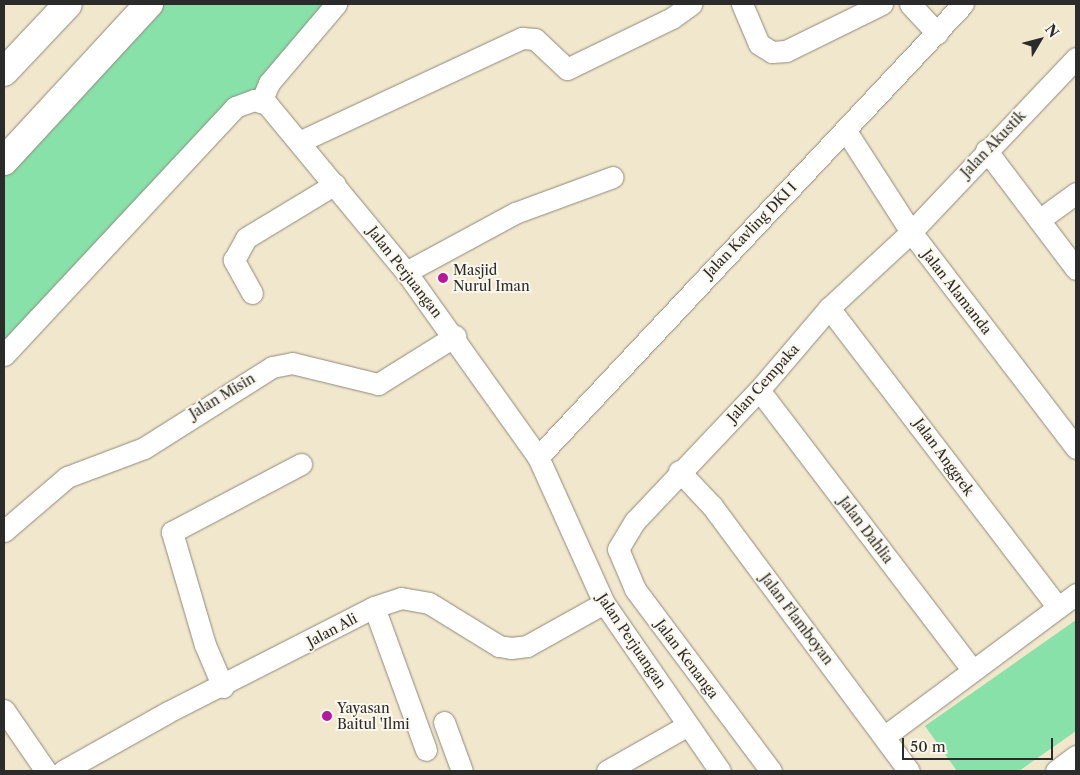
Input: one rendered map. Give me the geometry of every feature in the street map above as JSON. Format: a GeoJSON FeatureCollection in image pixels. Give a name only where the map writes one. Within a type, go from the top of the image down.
{"type":"FeatureCollection","features":[{"type":"Feature","properties":{"kind":"highway"},"geometry":{"type":"LineString","coordinates":[[4,72],[68,4]]}},
{"type":"Feature","properties":{"kind":"highway"},"geometry":{"type":"LineString","coordinates":[[4,161],[149,4]]}},
{"type":"Feature","properties":{"kind":"street"},"geometry":{"type":"LineString","coordinates":[[4,355],[214,128],[242,103],[261,102],[278,71],[336,4]]}},
{"type":"Feature","properties":{"kind":"street"},"geometry":{"type":"LineString","coordinates":[[301,141],[522,38],[535,39],[567,69],[672,18],[691,4]]}},
{"type":"Feature","properties":{"kind":"street"},"geometry":{"type":"LineString","coordinates":[[742,4],[759,44],[772,52],[786,51],[882,4]]}},
{"type":"Feature","properties":{"kind":"street"},"geometry":{"type":"LineString","coordinates":[[910,4],[936,33]]}},
{"type":"Feature","properties":{"kind":"street","name":"Jalan Kavling DKI I"},"geometry":{"type":"LineString","coordinates":[[538,456],[846,131],[963,4]]}},
{"type":"Feature","properties":{"kind":"street","name":"Jalan Akustik"},"geometry":{"type":"LineString","coordinates":[[910,232],[986,150],[1076,58]]}},
{"type":"Feature","properties":{"kind":"street","name":"Jalan Perjuangan"},"geometry":{"type":"LineString","coordinates":[[261,102],[274,108],[406,272],[455,336],[538,456],[604,603],[720,771]]}},
{"type":"Feature","properties":{"kind":"street","name":"Jalan Alamanda"},"geometry":{"type":"LineString","coordinates":[[846,131],[910,232],[1076,448]]}},
{"type":"Feature","properties":{"kind":"street"},"geometry":{"type":"LineString","coordinates":[[986,150],[1076,269]]}},
{"type":"Feature","properties":{"kind":"street"},"geometry":{"type":"LineString","coordinates":[[406,272],[522,210],[613,177]]}},
{"type":"Feature","properties":{"kind":"street"},"geometry":{"type":"LineString","coordinates":[[252,293],[234,260],[246,238],[335,184]]}},
{"type":"Feature","properties":{"kind":"street"},"geometry":{"type":"LineString","coordinates":[[1039,220],[1076,194]]}},
{"type":"Feature","properties":{"kind":"street","name":"Jalan Cempaka"},"geometry":{"type":"LineString","coordinates":[[622,541],[679,471],[759,390],[829,308],[910,232]]}},
{"type":"Feature","properties":{"kind":"street","name":"Jalan Anggrek"},"geometry":{"type":"LineString","coordinates":[[829,308],[1058,607]]}},
{"type":"Feature","properties":{"kind":"street","name":"Jalan Misin"},"geometry":{"type":"LineString","coordinates":[[4,531],[67,477],[144,448],[272,367],[292,363],[378,384],[455,336]]}},
{"type":"Feature","properties":{"kind":"street","name":"Jalan Dahlia"},"geometry":{"type":"LineString","coordinates":[[759,390],[972,670]]}},
{"type":"Feature","properties":{"kind":"street"},"geometry":{"type":"LineString","coordinates":[[223,686],[201,631],[172,532],[301,464]]}},
{"type":"Feature","properties":{"kind":"street","name":"Jalan Flamboyan"},"geometry":{"type":"LineString","coordinates":[[679,471],[712,506],[885,736],[909,771]]}},
{"type":"Feature","properties":{"kind":"street","name":"Jalan Kenanga"},"geometry":{"type":"LineString","coordinates":[[622,541],[618,550],[635,589],[771,771]]}},
{"type":"Feature","properties":{"kind":"street"},"geometry":{"type":"LineString","coordinates":[[885,736],[1076,594]]}},
{"type":"Feature","properties":{"kind":"street","name":"Jalan Ali"},"geometry":{"type":"LineString","coordinates":[[63,771],[374,608],[401,598],[429,603],[492,642],[511,648],[527,646],[604,603]]}},
{"type":"Feature","properties":{"kind":"street"},"geometry":{"type":"LineString","coordinates":[[374,608],[426,750]]}},
{"type":"Feature","properties":{"kind":"street"},"geometry":{"type":"LineString","coordinates":[[4,710],[46,771]]}},
{"type":"Feature","properties":{"kind":"street"},"geometry":{"type":"LineString","coordinates":[[444,722],[462,771]]}},
{"type":"Feature","properties":{"kind":"street"},"geometry":{"type":"LineString","coordinates":[[607,771],[688,725]]}},
{"type":"Feature","properties":{"kind":"street"},"geometry":{"type":"LineString","coordinates":[[1056,771],[1076,756]]}},
{"type":"Feature","properties":{"kind":"green space"},"geometry":{"type":"Polygon","coordinates":[[[149,4],[336,4],[254,100],[4,355],[4,161],[149,4]]]}},
{"type":"Feature","properties":{"kind":"green space"},"geometry":{"type":"Polygon","coordinates":[[[1076,620],[1076,731],[1019,771],[957,771],[925,726],[1076,620]]]}},
{"type":"Feature","properties":{"kind":"place","name":"Masjid Nurul Iman"},"geometry":{"type":"Point","coordinates":[443,278]}},
{"type":"Feature","properties":{"kind":"place","name":"Yayasan Baitul 'Ilmi"},"geometry":{"type":"Point","coordinates":[327,716]}}]}
